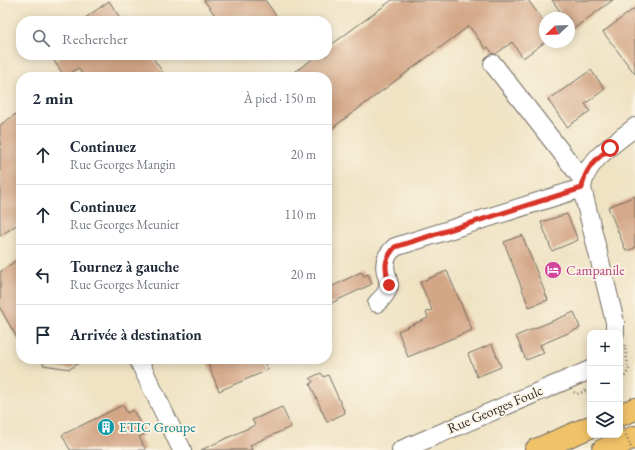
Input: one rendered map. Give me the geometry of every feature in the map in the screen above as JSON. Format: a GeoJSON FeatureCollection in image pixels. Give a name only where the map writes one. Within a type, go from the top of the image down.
{"type":"FeatureCollection","features":[{"type":"Feature","properties":{"kind":"highway"},"geometry":{"type":"LineString","coordinates":[[623,414],[635,408]]}},
{"type":"Feature","properties":{"kind":"highway"},"geometry":{"type":"LineString","coordinates":[[536,450],[587,428]]}},
{"type":"Feature","properties":{"kind":"highway"},"geometry":{"type":"LineString","coordinates":[[603,450],[635,437]]}},
{"type":"Feature","properties":{"kind":"street"},"geometry":{"type":"LineString","coordinates":[[493,64],[582,184],[616,322],[615,330]]}},
{"type":"Feature","properties":{"kind":"street"},"geometry":{"type":"LineString","coordinates":[[582,184],[587,170],[596,159],[635,127]]}},
{"type":"Feature","properties":{"kind":"street"},"geometry":{"type":"LineString","coordinates":[[377,303],[386,296],[389,285],[385,268],[387,257],[395,247],[582,184]]}},
{"type":"Feature","properties":{"kind":"street"},"geometry":{"type":"LineString","coordinates":[[140,364],[182,450]]}},
{"type":"Feature","properties":{"kind":"street","name":"Rue Georges Foulc"},"geometry":{"type":"LineString","coordinates":[[401,450],[587,371]]}},
{"type":"Feature","properties":{"kind":"path"},"geometry":{"type":"LineString","coordinates":[[623,342],[625,344],[629,370],[623,379]]}},
{"type":"Feature","properties":{"kind":"path"},"geometry":{"type":"LineString","coordinates":[[623,428],[632,450]]}},
{"type":"Feature","properties":{"kind":"building"},"geometry":{"type":"Polygon","coordinates":[[[204,0],[265,0],[276,16],[215,16],[204,0]]]}},
{"type":"Feature","properties":{"kind":"building"},"geometry":{"type":"Polygon","coordinates":[[[392,0],[528,0],[539,15],[539,46],[523,58],[512,42],[496,54],[493,54],[488,47],[486,49],[469,26],[332,128],[332,72],[295,72],[311,60],[332,60],[332,44],[392,0]]]}},
{"type":"Feature","properties":{"kind":"building"},"geometry":{"type":"Polygon","coordinates":[[[552,0],[613,0],[575,28],[575,12],[561,12],[552,0]]]}},
{"type":"Feature","properties":{"kind":"building"},"geometry":{"type":"Polygon","coordinates":[[[109,1],[119,16],[88,16],[109,1]]]}},
{"type":"Feature","properties":{"kind":"building"},"geometry":{"type":"Polygon","coordinates":[[[635,8],[635,74],[603,32],[635,8]]]}},
{"type":"Feature","properties":{"kind":"building"},"geometry":{"type":"Polygon","coordinates":[[[154,60],[163,72],[81,72],[78,68],[72,72],[62,72],[54,61],[154,60]]]}},
{"type":"Feature","properties":{"kind":"building"},"geometry":{"type":"Polygon","coordinates":[[[591,70],[605,89],[585,104],[590,111],[567,127],[548,100],[591,70]]]}},
{"type":"Feature","properties":{"kind":"building"},"geometry":{"type":"Polygon","coordinates":[[[16,114],[16,225],[0,236],[0,125],[16,114]]]}},
{"type":"Feature","properties":{"kind":"building"},"geometry":{"type":"Polygon","coordinates":[[[635,196],[635,248],[626,251],[608,207],[635,196]]]}},
{"type":"Feature","properties":{"kind":"building"},"geometry":{"type":"Polygon","coordinates":[[[567,214],[578,240],[552,251],[541,222],[567,214]]]}},
{"type":"Feature","properties":{"kind":"building"},"geometry":{"type":"Polygon","coordinates":[[[522,235],[548,300],[529,307],[504,242],[522,235]]]}},
{"type":"Feature","properties":{"kind":"building"},"geometry":{"type":"Polygon","coordinates":[[[16,261],[16,336],[0,308],[0,272],[16,261]]]}},
{"type":"Feature","properties":{"kind":"building"},"geometry":{"type":"Polygon","coordinates":[[[447,271],[472,330],[408,357],[398,331],[428,318],[426,312],[432,310],[420,282],[447,271]]]}},
{"type":"Feature","properties":{"kind":"building"},"geometry":{"type":"Polygon","coordinates":[[[361,272],[364,276],[368,274],[372,284],[332,303],[332,286],[361,272]]]}},
{"type":"Feature","properties":{"kind":"building"},"geometry":{"type":"Polygon","coordinates":[[[574,312],[580,328],[540,345],[544,353],[526,360],[516,336],[574,312]]]}},
{"type":"Feature","properties":{"kind":"building"},"geometry":{"type":"Polygon","coordinates":[[[492,344],[501,367],[477,377],[468,354],[492,344]]]}},
{"type":"Feature","properties":{"kind":"building"},"geometry":{"type":"Polygon","coordinates":[[[43,364],[78,364],[70,369],[43,364]]]}},
{"type":"Feature","properties":{"kind":"building"},"geometry":{"type":"Polygon","coordinates":[[[208,364],[265,364],[268,370],[219,391],[208,364]]]}},
{"type":"Feature","properties":{"kind":"building"},"geometry":{"type":"Polygon","coordinates":[[[321,373],[324,377],[328,375],[345,413],[327,422],[310,384],[313,382],[310,378],[321,373]]]}},
{"type":"Feature","properties":{"kind":"building","name":"ETIC Groupe"},"geometry":{"type":"Polygon","coordinates":[[[123,405],[127,413],[133,410],[138,419],[145,434],[139,437],[146,450],[70,450],[62,435],[123,405]]]}},
{"type":"Feature","properties":{"kind":"building"},"geometry":{"type":"Polygon","coordinates":[[[282,407],[291,427],[250,445],[252,450],[201,450],[255,425],[252,420],[282,407]]]}},
{"type":"Feature","properties":{"kind":"place","name":"Campanile"},"geometry":{"type":"Point","coordinates":[553,270]}},
{"type":"Feature","properties":{"kind":"place","name":"ETIC Groupe"},"geometry":{"type":"Point","coordinates":[106,427]}},
{"type":"Feature","properties":{"kind":"route"},"geometry":{"type":"LineString","coordinates":[[389,285],[385,268],[387,257],[395,247],[582,188],[587,170],[596,159],[610,148]]}}]}
